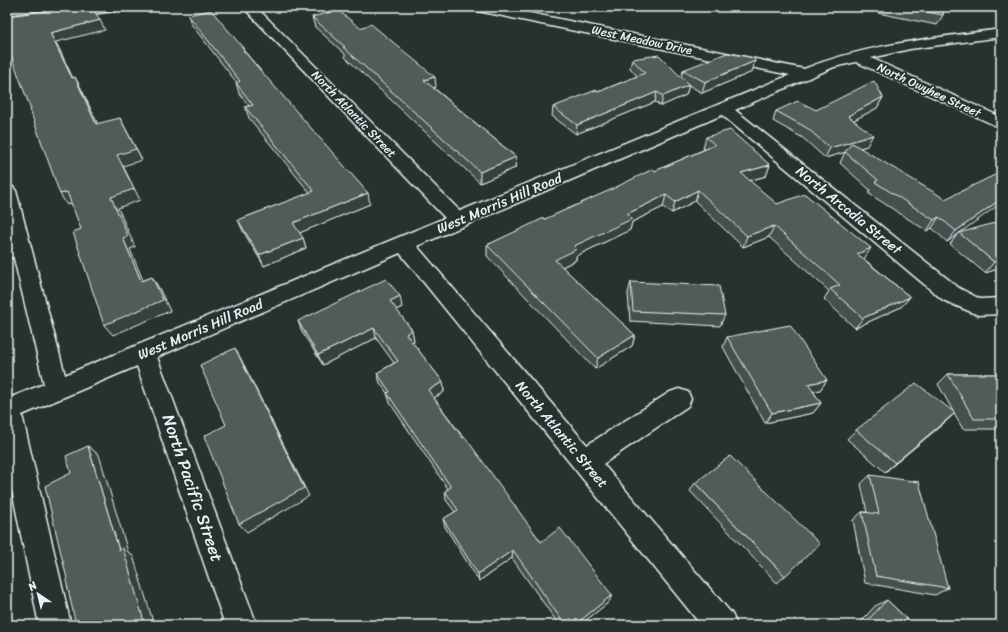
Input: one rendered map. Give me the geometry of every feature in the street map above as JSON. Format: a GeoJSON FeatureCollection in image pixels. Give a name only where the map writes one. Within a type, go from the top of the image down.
{"type":"FeatureCollection","features":[{"type":"Feature","properties":{"kind":"street"},"geometry":{"type":"LineString","coordinates":[[7,21],[114,7]]}},
{"type":"Feature","properties":{"kind":"street","name":"North Atlantic Street"},"geometry":{"type":"LineString","coordinates":[[249,7],[458,220]]}},
{"type":"Feature","properties":{"kind":"street","name":"West Meadow Drive"},"geometry":{"type":"LineString","coordinates":[[478,7],[805,74]]}},
{"type":"Feature","properties":{"kind":"street","name":"West Morris Hill Road"},"geometry":{"type":"LineString","coordinates":[[8,409],[829,64],[857,56],[910,45],[1001,33]]}},
{"type":"Feature","properties":{"kind":"street","name":"North Owyhee Street"},"geometry":{"type":"LineString","coordinates":[[857,56],[1001,123]]}},
{"type":"Feature","properties":{"kind":"street","name":"North Arcadia Street"},"geometry":{"type":"LineString","coordinates":[[723,108],[951,294],[978,306],[1001,306]]}},
{"type":"Feature","properties":{"kind":"street"},"geometry":{"type":"LineString","coordinates":[[7,191],[14,252],[56,389]]}},
{"type":"Feature","properties":{"kind":"street","name":"North Atlantic Street"},"geometry":{"type":"LineString","coordinates":[[403,243],[721,625]]}},
{"type":"Feature","properties":{"kind":"street","name":"North Pacific Street"},"geometry":{"type":"LineString","coordinates":[[144,352],[241,625]]}},
{"type":"Feature","properties":{"kind":"street"},"geometry":{"type":"LineString","coordinates":[[585,461],[679,399]]}},
{"type":"Feature","properties":{"kind":"street"},"geometry":{"type":"LineString","coordinates":[[8,409],[55,625]]}},
{"type":"Feature","properties":{"kind":"building"},"geometry":{"type":"Polygon","coordinates":[[[77,7],[92,7],[100,20],[50,33],[72,78],[75,77],[96,124],[120,118],[136,149],[117,155],[134,189],[111,197],[128,236],[123,238],[141,281],[152,277],[163,300],[104,325],[73,232],[81,229],[67,192],[60,194],[7,44],[7,16],[77,7]]]}},
{"type":"Feature","properties":{"kind":"building"},"geometry":{"type":"Polygon","coordinates":[[[901,7],[944,7],[943,15],[901,7]]]}},
{"type":"Feature","properties":{"kind":"building"},"geometry":{"type":"Polygon","coordinates":[[[211,10],[254,63],[368,193],[293,223],[303,238],[259,255],[238,220],[314,191],[245,107],[253,105],[236,83],[240,81],[188,15],[211,10]]]}},
{"type":"Feature","properties":{"kind":"building"},"geometry":{"type":"Polygon","coordinates":[[[338,10],[360,28],[371,24],[435,77],[424,80],[516,157],[480,172],[312,17],[338,10]]]}},
{"type":"Feature","properties":{"kind":"building"},"geometry":{"type":"Polygon","coordinates":[[[727,53],[754,58],[755,61],[705,82],[683,70],[727,53]]]}},
{"type":"Feature","properties":{"kind":"building"},"geometry":{"type":"Polygon","coordinates":[[[659,55],[689,85],[663,96],[657,92],[577,125],[553,107],[596,90],[598,92],[645,73],[632,59],[659,55]]]}},
{"type":"Feature","properties":{"kind":"building"},"geometry":{"type":"Polygon","coordinates":[[[874,81],[883,97],[848,116],[873,135],[830,148],[807,128],[776,111],[798,101],[816,110],[874,81]]]}},
{"type":"Feature","properties":{"kind":"building"},"geometry":{"type":"Polygon","coordinates":[[[730,130],[770,165],[741,173],[777,204],[805,194],[871,248],[857,254],[910,297],[863,318],[830,289],[840,285],[774,226],[747,236],[698,190],[675,202],[666,195],[627,214],[632,219],[574,246],[577,249],[555,260],[635,335],[598,358],[487,245],[544,218],[545,219],[608,191],[653,169],[655,171],[715,145],[706,137],[730,130]]]}},
{"type":"Feature","properties":{"kind":"building"},"geometry":{"type":"Polygon","coordinates":[[[852,143],[945,199],[1001,172],[1001,199],[956,231],[939,217],[934,220],[875,182],[878,180],[845,152],[852,143]]]}},
{"type":"Feature","properties":{"kind":"building"},"geometry":{"type":"Polygon","coordinates":[[[1001,221],[1001,260],[994,262],[959,233],[1001,221]]]}},
{"type":"Feature","properties":{"kind":"building"},"geometry":{"type":"Polygon","coordinates":[[[386,279],[400,296],[390,301],[412,330],[406,334],[443,382],[428,390],[463,438],[465,437],[541,542],[560,528],[612,595],[575,625],[565,625],[513,550],[478,574],[443,519],[458,510],[445,491],[451,487],[387,393],[390,392],[377,373],[398,361],[374,328],[318,355],[298,321],[386,279]]]}},
{"type":"Feature","properties":{"kind":"building"},"geometry":{"type":"Polygon","coordinates":[[[631,282],[719,286],[725,315],[633,311],[631,282]]]}},
{"type":"Feature","properties":{"kind":"building"},"geometry":{"type":"Polygon","coordinates":[[[790,325],[827,380],[808,384],[821,403],[772,413],[727,337],[790,325]]]}},
{"type":"Feature","properties":{"kind":"building"},"geometry":{"type":"Polygon","coordinates":[[[235,348],[304,488],[239,524],[204,436],[226,425],[200,365],[235,348]]]}},
{"type":"Feature","properties":{"kind":"building"},"geometry":{"type":"Polygon","coordinates":[[[948,374],[1001,374],[1001,419],[974,419],[948,374]]]}},
{"type":"Feature","properties":{"kind":"building"},"geometry":{"type":"Polygon","coordinates":[[[916,383],[955,413],[895,463],[856,430],[916,383]]]}},
{"type":"Feature","properties":{"kind":"building"},"geometry":{"type":"Polygon","coordinates":[[[88,446],[119,550],[123,548],[145,625],[76,625],[67,579],[45,486],[71,473],[66,456],[88,446]]]}},
{"type":"Feature","properties":{"kind":"building"},"geometry":{"type":"Polygon","coordinates":[[[730,456],[820,544],[785,576],[695,483],[730,456]]]}},
{"type":"Feature","properties":{"kind":"building"},"geometry":{"type":"Polygon","coordinates":[[[870,475],[919,482],[948,588],[876,576],[862,512],[879,514],[870,475]]]}},
{"type":"Feature","properties":{"kind":"building"},"geometry":{"type":"Polygon","coordinates":[[[887,600],[913,625],[863,625],[887,600]]]}}]}
